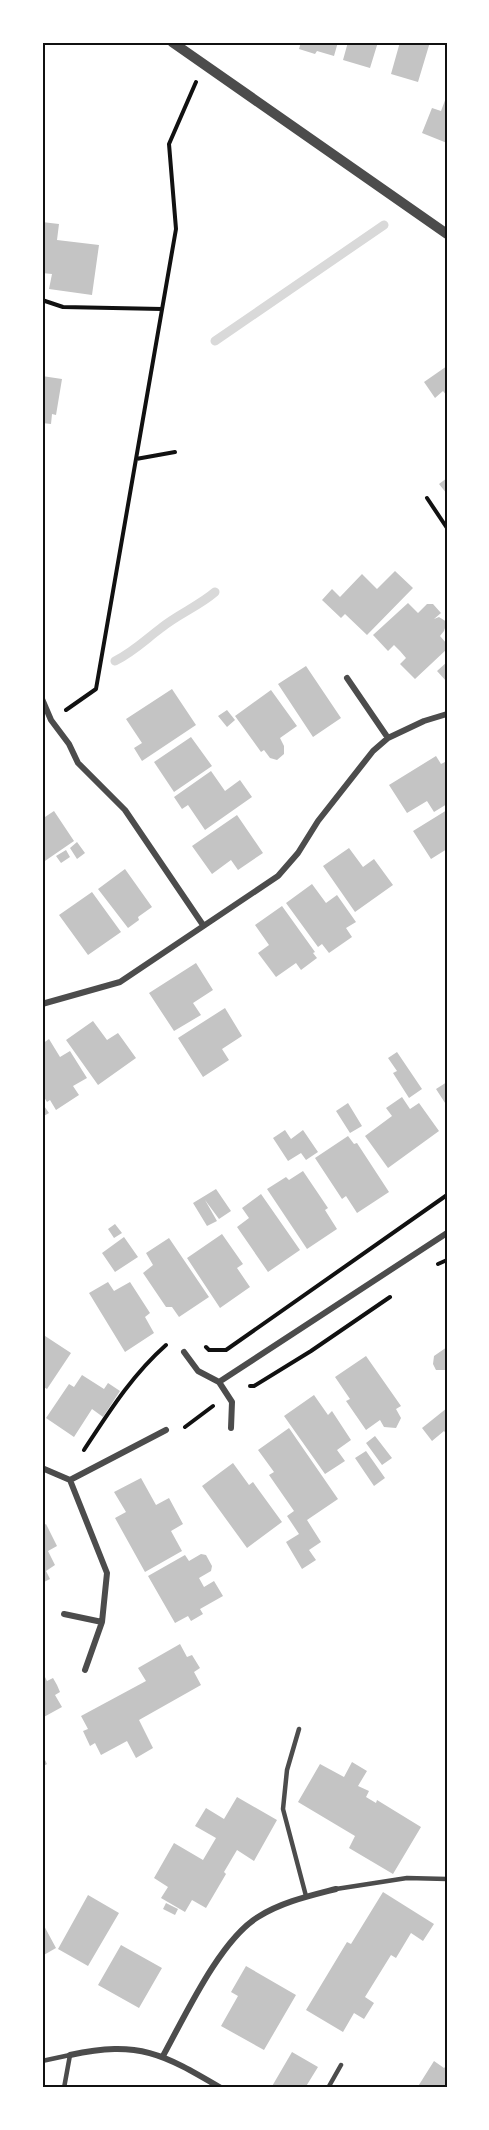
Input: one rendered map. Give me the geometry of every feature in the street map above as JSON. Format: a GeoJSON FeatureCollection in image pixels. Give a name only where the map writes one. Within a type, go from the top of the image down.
{"type":"FeatureCollection","features":[{"type":"Feature","properties":{"kind":"street"},"geometry":{"type":"LineString","coordinates":[[172,42],[447,234]]}},
{"type":"Feature","properties":{"kind":"street"},"geometry":{"type":"LineString","coordinates":[[347,678],[388,738]]}},
{"type":"Feature","properties":{"kind":"street"},"geometry":{"type":"LineString","coordinates":[[42,699],[51,720],[69,744],[78,764],[125,810],[203,925]]}},
{"type":"Feature","properties":{"kind":"street"},"geometry":{"type":"LineString","coordinates":[[42,1004],[120,982],[278,876],[298,853],[318,821],[373,751],[388,738],[424,721],[447,714]]}},
{"type":"Feature","properties":{"kind":"street"},"geometry":{"type":"LineString","coordinates":[[219,1382],[447,1233]]}},
{"type":"Feature","properties":{"kind":"street"},"geometry":{"type":"LineString","coordinates":[[184,1352],[198,1371],[219,1382],[232,1402],[231,1428]]}},
{"type":"Feature","properties":{"kind":"street"},"geometry":{"type":"LineString","coordinates":[[70,1480],[166,1430]]}},
{"type":"Feature","properties":{"kind":"street"},"geometry":{"type":"LineString","coordinates":[[42,1468],[70,1480],[107,1573],[102,1622],[85,1670]]}},
{"type":"Feature","properties":{"kind":"street"},"geometry":{"type":"LineString","coordinates":[[64,1614],[102,1622]]}},
{"type":"Feature","properties":{"kind":"street"},"geometry":{"type":"LineString","coordinates":[[163,2056],[232,1939],[256,1917],[306,1896],[336,1889]]}},
{"type":"Feature","properties":{"kind":"street"},"geometry":{"type":"LineString","coordinates":[[70,2055],[94,2050],[142,2050],[163,2056],[221,2088]]}},
{"type":"Feature","properties":{"kind":"lane"},"geometry":{"type":"LineString","coordinates":[[299,1729],[287,1770],[283,1809],[306,1896]]}},
{"type":"Feature","properties":{"kind":"lane"},"geometry":{"type":"LineString","coordinates":[[336,1889],[407,1878],[447,1879]]}},
{"type":"Feature","properties":{"kind":"lane"},"geometry":{"type":"LineString","coordinates":[[42,2061],[70,2055],[64,2088]]}},
{"type":"Feature","properties":{"kind":"lane"},"geometry":{"type":"LineString","coordinates":[[328,2088],[341,2065]]}},
{"type":"Feature","properties":{"kind":"path"},"geometry":{"type":"LineString","coordinates":[[51,720],[96,689],[176,229],[170,144],[203,64]]}},
{"type":"Feature","properties":{"kind":"path"},"geometry":{"type":"LineString","coordinates":[[42,300],[63,307],[162,309]]}},
{"type":"Feature","properties":{"kind":"path"},"geometry":{"type":"LineString","coordinates":[[136,459],[175,452]]}},
{"type":"Feature","properties":{"kind":"path"},"geometry":{"type":"LineString","coordinates":[[427,498],[447,528]]}},
{"type":"Feature","properties":{"kind":"path"},"geometry":{"type":"LineString","coordinates":[[200,1343],[209,1350],[226,1350],[447,1195]]}},
{"type":"Feature","properties":{"kind":"path"},"geometry":{"type":"LineString","coordinates":[[77,1476],[81,1454],[128,1384],[148,1360],[171,1341]]}},
{"type":"Feature","properties":{"kind":"path"},"geometry":{"type":"LineString","coordinates":[[166,1430],[172,1434],[179,1431],[210,1410],[221,1396],[219,1382]]}},
{"type":"Feature","properties":{"kind":"building"},"geometry":{"type":"Polygon","coordinates":[[[301,42],[338,42],[334,56],[299,49],[301,42]]]}},
{"type":"Feature","properties":{"kind":"building"},"geometry":{"type":"Polygon","coordinates":[[[348,42],[378,42],[370,68],[343,60],[348,42]]]}},
{"type":"Feature","properties":{"kind":"building"},"geometry":{"type":"Polygon","coordinates":[[[400,42],[430,42],[418,82],[391,74],[400,42]]]}},
{"type":"Feature","properties":{"kind":"building"},"geometry":{"type":"Polygon","coordinates":[[[447,95],[447,143],[422,133],[432,108],[441,111],[447,95]]]}},
{"type":"Feature","properties":{"kind":"building"},"geometry":{"type":"Polygon","coordinates":[[[42,222],[59,224],[57,240],[99,245],[92,295],[49,289],[52,274],[42,273],[42,222]]]}},
{"type":"Feature","properties":{"kind":"building"},"geometry":{"type":"Polygon","coordinates":[[[447,366],[447,396],[443,391],[435,398],[424,382],[447,366]]]}},
{"type":"Feature","properties":{"kind":"building"},"geometry":{"type":"Polygon","coordinates":[[[42,376],[62,379],[56,415],[52,414],[51,424],[42,423],[42,376]]]}},
{"type":"Feature","properties":{"kind":"building"},"geometry":{"type":"Polygon","coordinates":[[[447,478],[447,494],[439,484],[447,478]]]}},
{"type":"Feature","properties":{"kind":"building"},"geometry":{"type":"Polygon","coordinates":[[[395,571],[413,588],[367,635],[345,614],[341,618],[322,600],[332,589],[340,597],[362,574],[377,589],[395,571]]]}},
{"type":"Feature","properties":{"kind":"building"},"geometry":{"type":"Polygon","coordinates":[[[408,603],[418,613],[427,604],[433,604],[441,613],[434,619],[439,617],[447,622],[440,636],[447,644],[447,649],[415,679],[400,664],[406,658],[400,651],[394,645],[388,651],[373,635],[408,603]]]}},
{"type":"Feature","properties":{"kind":"building"},"geometry":{"type":"Polygon","coordinates":[[[447,662],[447,682],[437,671],[447,662]]]}},
{"type":"Feature","properties":{"kind":"building"},"geometry":{"type":"Polygon","coordinates":[[[306,666],[341,718],[313,737],[278,684],[306,666]]]}},
{"type":"Feature","properties":{"kind":"building"},"geometry":{"type":"Polygon","coordinates":[[[172,689],[196,725],[142,761],[134,748],[142,743],[126,719],[172,689]]]}},
{"type":"Feature","properties":{"kind":"building"},"geometry":{"type":"Polygon","coordinates":[[[271,690],[297,726],[280,738],[284,746],[284,754],[277,760],[270,758],[264,750],[261,752],[235,716],[271,690]]]}},
{"type":"Feature","properties":{"kind":"building"},"geometry":{"type":"Polygon","coordinates":[[[227,710],[235,720],[227,727],[218,716],[227,710]]]}},
{"type":"Feature","properties":{"kind":"building"},"geometry":{"type":"Polygon","coordinates":[[[191,737],[212,766],[174,792],[154,762],[191,737]]]}},
{"type":"Feature","properties":{"kind":"building"},"geometry":{"type":"Polygon","coordinates":[[[436,756],[441,764],[447,761],[447,804],[434,812],[427,801],[407,813],[389,785],[436,756]]]}},
{"type":"Feature","properties":{"kind":"building"},"geometry":{"type":"Polygon","coordinates":[[[211,771],[225,791],[240,780],[252,797],[205,830],[188,805],[182,809],[174,797],[211,771]]]}},
{"type":"Feature","properties":{"kind":"building"},"geometry":{"type":"Polygon","coordinates":[[[447,810],[447,849],[431,859],[413,831],[447,810]]]}},
{"type":"Feature","properties":{"kind":"building"},"geometry":{"type":"Polygon","coordinates":[[[54,811],[74,841],[42,863],[42,819],[54,811]]]}},
{"type":"Feature","properties":{"kind":"building"},"geometry":{"type":"Polygon","coordinates":[[[237,815],[263,853],[238,870],[231,860],[212,874],[192,846],[237,815]]]}},
{"type":"Feature","properties":{"kind":"building"},"geometry":{"type":"Polygon","coordinates":[[[77,842],[85,853],[77,859],[70,848],[77,842]]]}},
{"type":"Feature","properties":{"kind":"building"},"geometry":{"type":"Polygon","coordinates":[[[349,848],[363,867],[374,859],[393,885],[355,912],[323,866],[349,848]]]}},
{"type":"Feature","properties":{"kind":"building"},"geometry":{"type":"Polygon","coordinates":[[[66,850],[70,857],[61,863],[56,856],[66,850]]]}},
{"type":"Feature","properties":{"kind":"building"},"geometry":{"type":"Polygon","coordinates":[[[125,869],[152,907],[128,928],[98,889],[125,869]]]}},
{"type":"Feature","properties":{"kind":"building"},"geometry":{"type":"Polygon","coordinates":[[[312,884],[326,903],[337,895],[356,922],[346,928],[352,937],[329,953],[322,944],[318,947],[286,903],[312,884]]]}},
{"type":"Feature","properties":{"kind":"building"},"geometry":{"type":"Polygon","coordinates":[[[92,892],[121,932],[88,955],[59,915],[92,892]]]}},
{"type":"Feature","properties":{"kind":"building"},"geometry":{"type":"Polygon","coordinates":[[[282,906],[317,958],[301,970],[296,963],[276,977],[258,953],[269,945],[255,925],[282,906]]]}},
{"type":"Feature","properties":{"kind":"building"},"geometry":{"type":"Polygon","coordinates":[[[196,963],[213,990],[193,1003],[201,1015],[174,1031],[149,993],[196,963]]]}},
{"type":"Feature","properties":{"kind":"building"},"geometry":{"type":"Polygon","coordinates":[[[225,1008],[242,1036],[222,1049],[229,1060],[203,1077],[178,1038],[225,1008]]]}},
{"type":"Feature","properties":{"kind":"building"},"geometry":{"type":"Polygon","coordinates":[[[93,1021],[107,1040],[118,1033],[136,1058],[98,1085],[66,1040],[93,1021]]]}},
{"type":"Feature","properties":{"kind":"building"},"geometry":{"type":"Polygon","coordinates":[[[49,1039],[60,1057],[70,1051],[87,1078],[73,1086],[79,1095],[56,1110],[50,1100],[47,1102],[42,1094],[42,1044],[49,1039]]]}},
{"type":"Feature","properties":{"kind":"building"},"geometry":{"type":"Polygon","coordinates":[[[397,1052],[422,1089],[409,1098],[393,1073],[397,1071],[388,1058],[397,1052]]]}},
{"type":"Feature","properties":{"kind":"building"},"geometry":{"type":"Polygon","coordinates":[[[447,1082],[447,1106],[436,1089],[447,1082]]]}},
{"type":"Feature","properties":{"kind":"building"},"geometry":{"type":"Polygon","coordinates":[[[402,1097],[410,1109],[419,1103],[439,1131],[388,1168],[365,1136],[392,1116],[386,1108],[402,1097]]]}},
{"type":"Feature","properties":{"kind":"building"},"geometry":{"type":"Polygon","coordinates":[[[42,1103],[49,1113],[42,1117],[42,1103]]]}},
{"type":"Feature","properties":{"kind":"building"},"geometry":{"type":"Polygon","coordinates":[[[348,1103],[362,1126],[350,1133],[336,1111],[348,1103]]]}},
{"type":"Feature","properties":{"kind":"building"},"geometry":{"type":"Polygon","coordinates":[[[285,1130],[291,1139],[303,1130],[318,1152],[306,1160],[301,1153],[288,1161],[273,1138],[285,1130]]]}},
{"type":"Feature","properties":{"kind":"building"},"geometry":{"type":"Polygon","coordinates":[[[348,1136],[354,1144],[357,1143],[389,1192],[357,1213],[346,1196],[342,1199],[315,1158],[348,1136]]]}},
{"type":"Feature","properties":{"kind":"building"},"geometry":{"type":"Polygon","coordinates":[[[303,1171],[328,1208],[325,1210],[337,1229],[307,1249],[267,1189],[286,1177],[289,1180],[303,1171]]]}},
{"type":"Feature","properties":{"kind":"building"},"geometry":{"type":"Polygon","coordinates":[[[216,1189],[231,1211],[219,1219],[205,1200],[217,1221],[207,1226],[193,1203],[216,1189]]]}},
{"type":"Feature","properties":{"kind":"building"},"geometry":{"type":"Polygon","coordinates":[[[261,1194],[300,1250],[268,1272],[237,1227],[249,1218],[242,1208],[261,1194]]]}},
{"type":"Feature","properties":{"kind":"building"},"geometry":{"type":"Polygon","coordinates":[[[115,1224],[122,1233],[114,1238],[108,1229],[115,1224]]]}},
{"type":"Feature","properties":{"kind":"building"},"geometry":{"type":"Polygon","coordinates":[[[222,1234],[243,1264],[237,1268],[250,1287],[220,1308],[187,1258],[222,1234]]]}},
{"type":"Feature","properties":{"kind":"building"},"geometry":{"type":"Polygon","coordinates":[[[124,1237],[138,1257],[115,1272],[102,1253],[124,1237]]]}},
{"type":"Feature","properties":{"kind":"building"},"geometry":{"type":"Polygon","coordinates":[[[169,1238],[209,1297],[179,1317],[172,1307],[166,1307],[143,1273],[153,1265],[146,1253],[169,1238]]]}},
{"type":"Feature","properties":{"kind":"building"},"geometry":{"type":"Polygon","coordinates":[[[108,1282],[114,1291],[130,1282],[150,1313],[145,1317],[154,1333],[125,1352],[89,1293],[108,1282]]]}},
{"type":"Feature","properties":{"kind":"building"},"geometry":{"type":"Polygon","coordinates":[[[42,1334],[71,1353],[47,1389],[42,1386],[42,1334]]]}},
{"type":"Feature","properties":{"kind":"building"},"geometry":{"type":"Polygon","coordinates":[[[447,1347],[447,1370],[436,1370],[433,1364],[434,1356],[447,1347]]]}},
{"type":"Feature","properties":{"kind":"building"},"geometry":{"type":"Polygon","coordinates":[[[366,1356],[401,1406],[396,1409],[401,1418],[396,1428],[384,1427],[380,1420],[366,1430],[346,1401],[350,1399],[335,1377],[366,1356]]]}},
{"type":"Feature","properties":{"kind":"building"},"geometry":{"type":"Polygon","coordinates":[[[82,1375],[104,1389],[108,1383],[120,1391],[103,1417],[92,1409],[74,1437],[46,1418],[69,1384],[74,1387],[82,1375]]]}},
{"type":"Feature","properties":{"kind":"building"},"geometry":{"type":"Polygon","coordinates":[[[314,1395],[328,1415],[332,1411],[351,1440],[337,1450],[345,1461],[325,1474],[284,1416],[314,1395]]]}},
{"type":"Feature","properties":{"kind":"building"},"geometry":{"type":"Polygon","coordinates":[[[447,1408],[447,1435],[444,1431],[432,1441],[422,1428],[447,1408]]]}},
{"type":"Feature","properties":{"kind":"building"},"geometry":{"type":"Polygon","coordinates":[[[289,1428],[338,1499],[307,1520],[321,1542],[309,1550],[316,1560],[302,1569],[286,1542],[299,1534],[287,1516],[294,1511],[269,1475],[274,1472],[258,1450],[289,1428]]]}},
{"type":"Feature","properties":{"kind":"building"},"geometry":{"type":"Polygon","coordinates":[[[375,1436],[392,1458],[382,1465],[366,1443],[375,1436]]]}},
{"type":"Feature","properties":{"kind":"building"},"geometry":{"type":"Polygon","coordinates":[[[366,1451],[385,1478],[374,1486],[355,1458],[366,1451]]]}},
{"type":"Feature","properties":{"kind":"building"},"geometry":{"type":"Polygon","coordinates":[[[233,1463],[249,1485],[253,1482],[282,1522],[247,1548],[202,1486],[233,1463]]]}},
{"type":"Feature","properties":{"kind":"building"},"geometry":{"type":"Polygon","coordinates":[[[141,1478],[156,1505],[169,1498],[183,1524],[171,1531],[182,1551],[145,1572],[115,1518],[126,1512],[114,1492],[141,1478]]]}},
{"type":"Feature","properties":{"kind":"building"},"geometry":{"type":"Polygon","coordinates":[[[46,1524],[57,1546],[48,1551],[55,1565],[46,1571],[50,1579],[42,1583],[42,1526],[46,1524]]]}},
{"type":"Feature","properties":{"kind":"building"},"geometry":{"type":"Polygon","coordinates":[[[201,1554],[206,1555],[212,1566],[211,1571],[199,1578],[204,1587],[214,1581],[223,1596],[200,1609],[203,1614],[191,1621],[188,1616],[175,1623],[148,1576],[185,1555],[189,1561],[201,1554]]]}},
{"type":"Feature","properties":{"kind":"building"},"geometry":{"type":"Polygon","coordinates":[[[180,1644],[187,1657],[192,1655],[200,1668],[194,1672],[201,1685],[139,1720],[153,1748],[136,1758],[127,1741],[101,1755],[95,1743],[90,1746],[83,1731],[88,1729],[81,1716],[146,1681],[138,1668],[180,1644]]]}},
{"type":"Feature","properties":{"kind":"building"},"geometry":{"type":"Polygon","coordinates":[[[42,1671],[47,1681],[53,1678],[57,1685],[60,1692],[55,1695],[62,1707],[42,1718],[42,1671]]]}},
{"type":"Feature","properties":{"kind":"building"},"geometry":{"type":"Polygon","coordinates":[[[42,1754],[47,1764],[42,1767],[42,1754]]]}},
{"type":"Feature","properties":{"kind":"building"},"geometry":{"type":"Polygon","coordinates":[[[352,1762],[367,1771],[358,1786],[369,1791],[366,1797],[376,1803],[377,1800],[421,1827],[393,1874],[349,1848],[355,1836],[298,1802],[320,1764],[344,1777],[352,1762]]]}},
{"type":"Feature","properties":{"kind":"building"},"geometry":{"type":"Polygon","coordinates":[[[237,1797],[277,1820],[254,1861],[237,1850],[206,1908],[192,1900],[185,1912],[161,1898],[168,1887],[154,1878],[174,1843],[203,1860],[216,1838],[195,1826],[206,1808],[224,1819],[237,1797]]]}},
{"type":"Feature","properties":{"kind":"building"},"geometry":{"type":"Polygon","coordinates":[[[383,1892],[434,1924],[423,1941],[411,1933],[396,1958],[391,1955],[365,1997],[374,2003],[364,2019],[354,2013],[343,2032],[306,2010],[347,1942],[351,1944],[383,1892]]]}},
{"type":"Feature","properties":{"kind":"building"},"geometry":{"type":"Polygon","coordinates":[[[88,1895],[119,1913],[88,1966],[58,1949],[88,1895]]]}},
{"type":"Feature","properties":{"kind":"building"},"geometry":{"type":"Polygon","coordinates":[[[166,1903],[178,1909],[175,1915],[163,1909],[166,1903]]]}},
{"type":"Feature","properties":{"kind":"building"},"geometry":{"type":"Polygon","coordinates":[[[42,1922],[56,1948],[42,1956],[42,1922]]]}},
{"type":"Feature","properties":{"kind":"building"},"geometry":{"type":"Polygon","coordinates":[[[121,1945],[162,1968],[139,2008],[98,1985],[121,1945]]]}},
{"type":"Feature","properties":{"kind":"building"},"geometry":{"type":"Polygon","coordinates":[[[246,1966],[296,1995],[264,2050],[221,2026],[238,1996],[231,1992],[246,1966]]]}},
{"type":"Feature","properties":{"kind":"building"},"geometry":{"type":"Polygon","coordinates":[[[292,2052],[318,2067],[305,2088],[271,2088],[292,2052]]]}},
{"type":"Feature","properties":{"kind":"building"},"geometry":{"type":"Polygon","coordinates":[[[434,2061],[444,2068],[447,2065],[447,2088],[417,2088],[434,2061]]]}},
{"type":"Feature","properties":{"kind":"waterway"},"geometry":{"type":"LineString","coordinates":[[215,341],[384,225]]}},
{"type":"Feature","properties":{"kind":"waterway"},"geometry":{"type":"LineString","coordinates":[[115,661],[215,592]]}}]}
